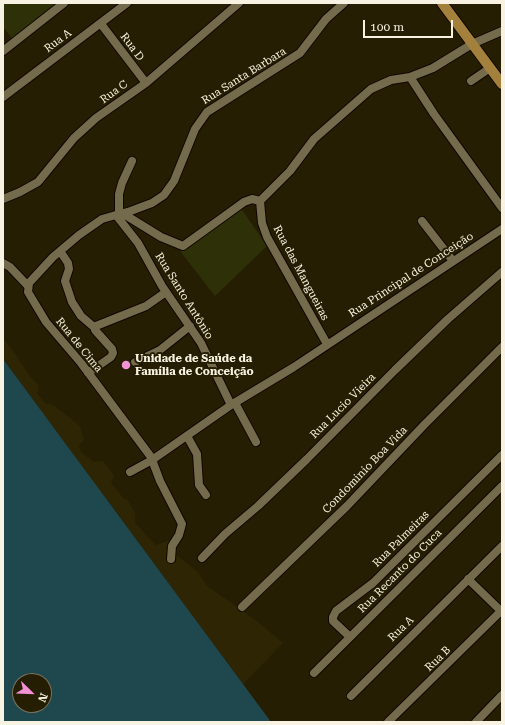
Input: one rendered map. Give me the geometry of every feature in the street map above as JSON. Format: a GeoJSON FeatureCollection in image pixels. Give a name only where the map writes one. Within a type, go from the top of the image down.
{"type":"FeatureCollection","features":[{"type":"Feature","properties":{"kind":"main road"},"geometry":{"type":"LineString","coordinates":[[442,3],[502,84]]}},
{"type":"Feature","properties":{"kind":"street"},"geometry":{"type":"LineString","coordinates":[[3,51],[64,3]]}},
{"type":"Feature","properties":{"kind":"street","name":"Rua A"},"geometry":{"type":"LineString","coordinates":[[3,97],[127,3]]}},
{"type":"Feature","properties":{"kind":"street","name":"Rua C"},"geometry":{"type":"LineString","coordinates":[[3,199],[38,182],[74,138],[96,118],[146,83],[240,3]]}},
{"type":"Feature","properties":{"kind":"street","name":"Rua Santa Barbara"},"geometry":{"type":"LineString","coordinates":[[119,214],[158,200],[169,189],[195,129],[207,112],[296,56],[306,47],[326,19],[344,3]]}},
{"type":"Feature","properties":{"kind":"street","name":"Rua D"},"geometry":{"type":"LineString","coordinates":[[101,24],[146,83]]}},
{"type":"Feature","properties":{"kind":"street"},"geometry":{"type":"LineString","coordinates":[[3,263],[10,267],[28,286],[60,251],[91,226],[102,219],[119,214],[169,242],[179,246],[186,246],[244,202],[252,200],[260,202],[290,171],[314,139],[371,89],[384,83],[410,77],[433,68],[472,44],[502,31]]}},
{"type":"Feature","properties":{"kind":"street"},"geometry":{"type":"LineString","coordinates":[[471,81],[490,68]]}},
{"type":"Feature","properties":{"kind":"street"},"geometry":{"type":"LineString","coordinates":[[410,77],[434,114],[502,208]]}},
{"type":"Feature","properties":{"kind":"street"},"geometry":{"type":"LineString","coordinates":[[119,214],[119,194],[122,183],[132,162]]}},
{"type":"Feature","properties":{"kind":"street","name":"Rua das Mangueiras"},"geometry":{"type":"LineString","coordinates":[[260,202],[262,224],[269,241],[327,344]]}},
{"type":"Feature","properties":{"kind":"street","name":"Rua Santo Antônio"},"geometry":{"type":"LineString","coordinates":[[119,214],[123,224],[138,243],[166,292],[190,326],[256,442]]}},
{"type":"Feature","properties":{"kind":"street"},"geometry":{"type":"LineString","coordinates":[[422,221],[454,261]]}},
{"type":"Feature","properties":{"kind":"street","name":"Rua Principal de Conceição"},"geometry":{"type":"LineString","coordinates":[[130,472],[152,460],[233,404],[502,229]]}},
{"type":"Feature","properties":{"kind":"street"},"geometry":{"type":"LineString","coordinates":[[60,251],[68,263],[69,269],[65,281],[72,302],[81,316],[95,328],[97,334],[112,349],[113,353],[111,357],[88,373]]}},
{"type":"Feature","properties":{"kind":"street","name":"Rua Lucio Vieira"},"geometry":{"type":"LineString","coordinates":[[202,558],[225,534],[258,506],[307,459],[448,319],[502,272]]}},
{"type":"Feature","properties":{"kind":"street","name":"Rua de Cima"},"geometry":{"type":"LineString","coordinates":[[28,286],[31,298],[46,322],[88,373],[145,447],[152,460],[160,481],[182,524],[179,535],[172,546],[171,559]]}},
{"type":"Feature","properties":{"kind":"street"},"geometry":{"type":"LineString","coordinates":[[95,328],[109,320],[146,306],[166,292]]}},
{"type":"Feature","properties":{"kind":"street"},"geometry":{"type":"LineString","coordinates":[[135,362],[160,350],[190,326]]}},
{"type":"Feature","properties":{"kind":"street","name":"Condominio Boa Vida"},"geometry":{"type":"LineString","coordinates":[[242,608],[346,506],[502,347]]}},
{"type":"Feature","properties":{"kind":"street"},"geometry":{"type":"LineString","coordinates":[[187,436],[197,454],[199,485],[206,495]]}},
{"type":"Feature","properties":{"kind":"street","name":"Rua Palmeiras"},"geometry":{"type":"LineString","coordinates":[[350,636],[333,621],[336,611],[373,583],[502,455]]}},
{"type":"Feature","properties":{"kind":"street","name":"Rua Recanto do Cuca"},"geometry":{"type":"LineString","coordinates":[[314,673],[502,486]]}},
{"type":"Feature","properties":{"kind":"street","name":"Rua A"},"geometry":{"type":"LineString","coordinates":[[351,696],[502,546]]}},
{"type":"Feature","properties":{"kind":"street"},"geometry":{"type":"LineString","coordinates":[[468,579],[501,611]]}},
{"type":"Feature","properties":{"kind":"street","name":"Rua B"},"geometry":{"type":"LineString","coordinates":[[388,722],[501,611]]}},
{"type":"Feature","properties":{"kind":"street"},"geometry":{"type":"LineString","coordinates":[[476,722],[502,695]]}},
{"type":"Feature","properties":{"kind":"shaded area"},"geometry":{"type":"Polygon","coordinates":[[[3,3],[63,3],[14,41],[3,27],[3,3]]]}},
{"type":"Feature","properties":{"kind":"shaded area"},"geometry":{"type":"Polygon","coordinates":[[[240,207],[267,246],[215,296],[180,251],[240,207]]]}},
{"type":"Feature","properties":{"kind":"sand"},"geometry":{"type":"Polygon","coordinates":[[[3,338],[31,378],[39,386],[37,393],[46,404],[50,403],[80,426],[84,439],[79,446],[81,452],[94,462],[103,461],[114,476],[111,483],[125,500],[127,499],[135,513],[135,522],[144,533],[156,545],[173,539],[176,541],[178,552],[175,554],[198,572],[207,586],[257,621],[283,643],[243,684],[3,359],[3,338]]]}},
{"type":"Feature","properties":{"kind":"water"},"geometry":{"type":"Polygon","coordinates":[[[3,359],[271,722],[3,722],[3,359]]]}},
{"type":"Feature","properties":{"kind":"place","name":"Unidade de Saúde da Família de Conceição"},"geometry":{"type":"Point","coordinates":[126,365]}}]}
